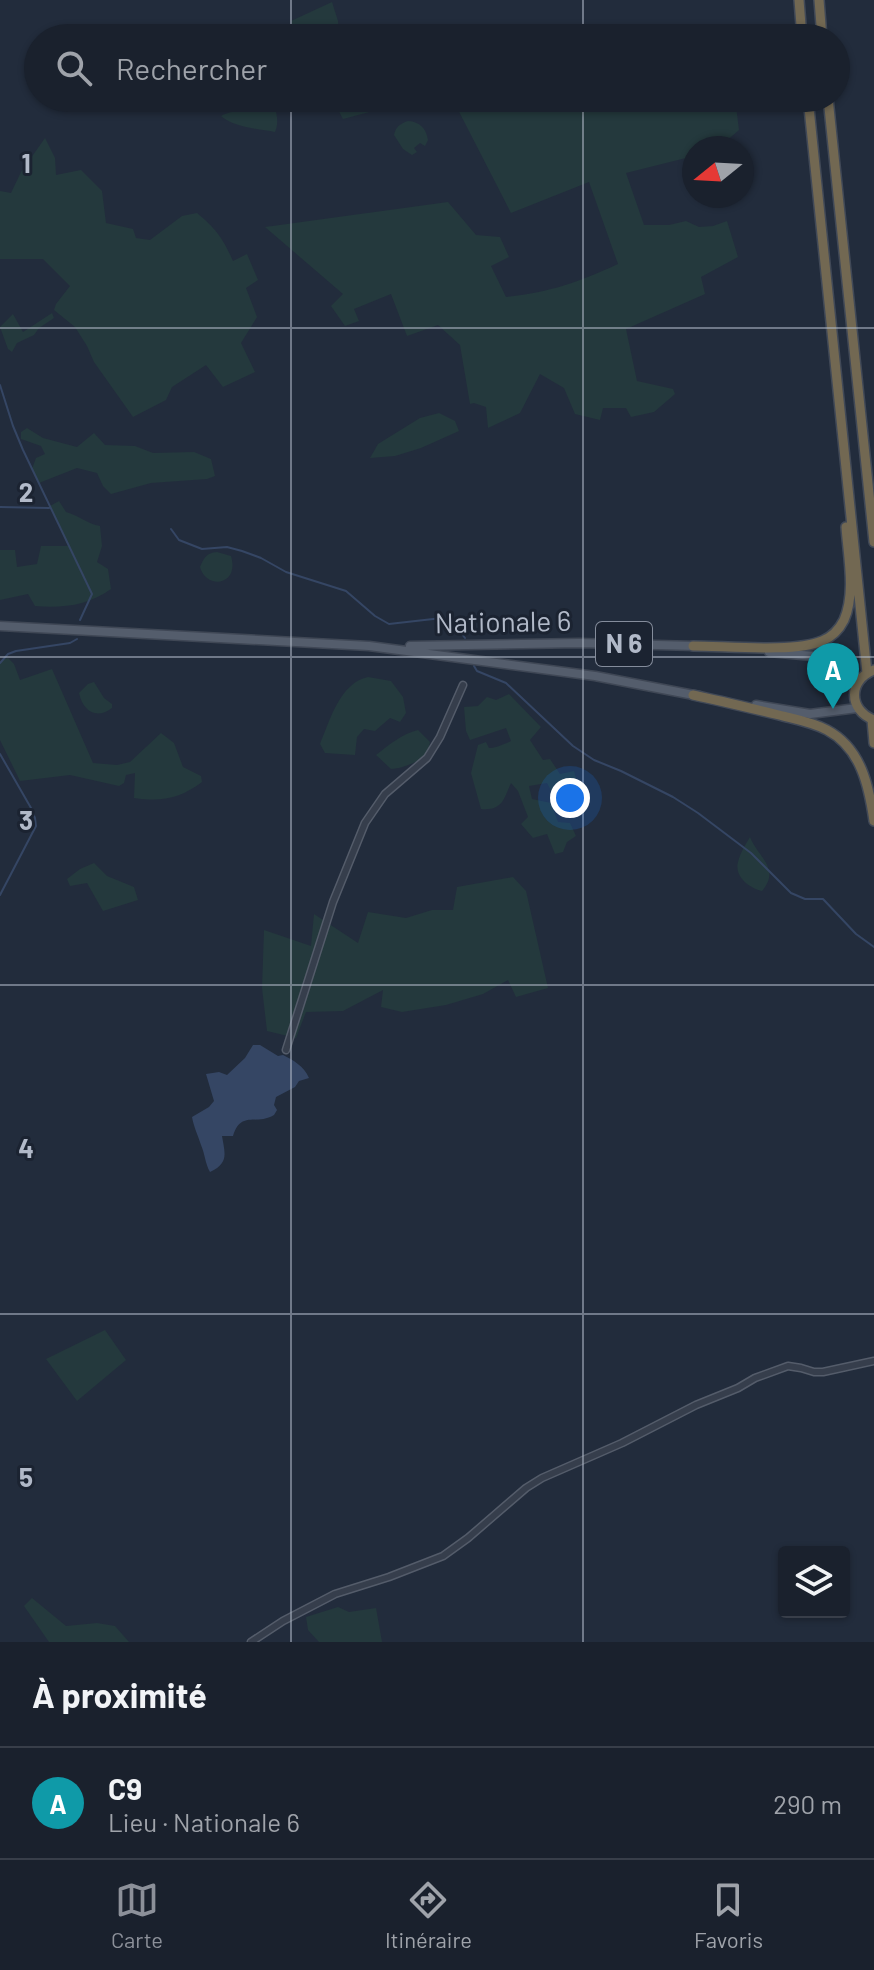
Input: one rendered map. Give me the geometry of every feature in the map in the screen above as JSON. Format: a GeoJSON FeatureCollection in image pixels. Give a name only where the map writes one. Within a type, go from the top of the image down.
{"type":"FeatureCollection","features":[{"type":"Feature","properties":{"kind":"highway"},"geometry":{"type":"LineString","coordinates":[[799,0],[801,24]]}},
{"type":"Feature","properties":{"kind":"highway"},"geometry":{"type":"LineString","coordinates":[[819,0],[821,24]]}},
{"type":"Feature","properties":{"kind":"highway"},"geometry":{"type":"LineString","coordinates":[[809,112],[867,674],[854,693],[857,708],[873,720],[874,743]]}},
{"type":"Feature","properties":{"kind":"highway"},"geometry":{"type":"LineString","coordinates":[[829,112],[874,542]]}},
{"type":"Feature","properties":{"kind":"highway"},"geometry":{"type":"LineString","coordinates":[[859,390],[874,488]]}},
{"type":"Feature","properties":{"kind":"highway"},"geometry":{"type":"LineString","coordinates":[[693,646],[809,645],[836,633],[845,619],[850,578],[839,392]]}},
{"type":"Feature","properties":{"kind":"highway"},"geometry":{"type":"LineString","coordinates":[[693,695],[807,722],[827,730],[841,740],[861,767],[869,787],[874,821]]}},
{"type":"Feature","properties":{"kind":"main road","name":"Nationale 6"},"geometry":{"type":"LineString","coordinates":[[0,626],[381,647],[563,643],[693,646],[813,656],[867,674]]}},
{"type":"Feature","properties":{"kind":"main road","name":"Nationale 6"},"geometry":{"type":"LineString","coordinates":[[381,647],[595,676],[810,714],[857,708]]}},
{"type":"Feature","properties":{"kind":"street"},"geometry":{"type":"LineString","coordinates":[[286,1050],[333,902],[365,823],[385,794],[427,758],[463,685]]}},
{"type":"Feature","properties":{"kind":"street"},"geometry":{"type":"LineString","coordinates":[[251,1642],[335,1594],[443,1556],[542,1478],[755,1378],[788,1366],[823,1372],[874,1361]]}},
{"type":"Feature","properties":{"kind":"green space"},"geometry":{"type":"Polygon","coordinates":[[[332,2],[338,24],[292,24],[291,21],[332,2]]]}},
{"type":"Feature","properties":{"kind":"green space"},"geometry":{"type":"Polygon","coordinates":[[[231,112],[276,112],[277,125],[275,132],[239,125],[221,116],[231,112]]]}},
{"type":"Feature","properties":{"kind":"green space"},"geometry":{"type":"Polygon","coordinates":[[[339,112],[369,112],[343,119],[339,112]]]}},
{"type":"Feature","properties":{"kind":"green space"},"geometry":{"type":"Polygon","coordinates":[[[459,112],[737,112],[739,130],[732,136],[682,136],[682,159],[626,173],[644,225],[686,221],[699,227],[727,221],[738,257],[701,277],[705,294],[626,329],[637,381],[673,389],[675,394],[654,412],[631,417],[626,408],[603,408],[600,420],[575,414],[564,388],[540,374],[520,413],[488,428],[486,407],[470,404],[460,345],[438,325],[407,336],[391,294],[354,309],[359,321],[345,326],[331,306],[343,294],[265,227],[448,202],[476,235],[500,237],[509,257],[491,266],[506,297],[563,286],[618,264],[589,182],[511,213],[459,112]]]}},
{"type":"Feature","properties":{"kind":"green space"},"geometry":{"type":"Polygon","coordinates":[[[408,121],[422,126],[428,140],[425,146],[420,143],[414,148],[417,152],[412,155],[403,149],[394,135],[399,126],[408,121]]]}},
{"type":"Feature","properties":{"kind":"green space"},"geometry":{"type":"Polygon","coordinates":[[[45,138],[55,158],[56,175],[81,170],[102,191],[106,223],[133,229],[136,238],[150,240],[182,216],[197,213],[218,234],[233,261],[247,254],[258,280],[246,288],[257,317],[241,343],[255,372],[223,387],[206,365],[172,387],[166,400],[133,417],[94,362],[75,327],[54,310],[70,286],[43,259],[0,259],[0,191],[11,193],[21,172],[45,138]]]}},
{"type":"Feature","properties":{"kind":"green space"},"geometry":{"type":"Polygon","coordinates":[[[52,313],[54,318],[34,335],[17,343],[12,352],[8,349],[0,327],[13,314],[23,332],[52,313]]]}},
{"type":"Feature","properties":{"kind":"green space"},"geometry":{"type":"Polygon","coordinates":[[[439,413],[455,421],[459,431],[395,456],[370,458],[378,444],[420,418],[439,413]]]}},
{"type":"Feature","properties":{"kind":"green space"},"geometry":{"type":"Polygon","coordinates":[[[27,428],[43,438],[77,447],[94,433],[105,445],[135,446],[153,453],[194,452],[211,459],[215,476],[151,483],[111,494],[97,473],[77,468],[39,483],[32,469],[36,458],[45,454],[41,446],[21,439],[21,432],[27,428]]]}},
{"type":"Feature","properties":{"kind":"green space"},"geometry":{"type":"Polygon","coordinates":[[[59,501],[66,512],[100,526],[102,546],[97,562],[108,569],[111,589],[93,599],[65,606],[35,606],[28,594],[0,600],[0,550],[15,550],[17,567],[37,564],[41,546],[68,546],[50,506],[59,501]]]}},
{"type":"Feature","properties":{"kind":"green space"},"geometry":{"type":"Polygon","coordinates":[[[217,552],[231,556],[232,566],[227,579],[215,582],[203,574],[200,567],[206,556],[217,552]]]}},
{"type":"Feature","properties":{"kind":"green space"},"geometry":{"type":"Polygon","coordinates":[[[8,658],[20,680],[52,669],[93,763],[117,765],[130,762],[161,733],[174,743],[183,767],[201,776],[202,782],[178,796],[153,800],[134,798],[135,773],[126,775],[124,783],[119,786],[70,775],[20,781],[0,740],[0,663],[8,658]]]}},
{"type":"Feature","properties":{"kind":"green space"},"geometry":{"type":"Polygon","coordinates":[[[368,677],[391,681],[403,697],[406,713],[400,722],[390,718],[375,731],[364,729],[357,737],[355,755],[325,753],[320,744],[337,704],[350,687],[368,677]]]}},
{"type":"Feature","properties":{"kind":"green space"},"geometry":{"type":"Polygon","coordinates":[[[94,682],[112,704],[106,712],[91,712],[79,693],[94,682]]]}},
{"type":"Feature","properties":{"kind":"green space"},"geometry":{"type":"Polygon","coordinates":[[[509,694],[541,727],[530,740],[543,760],[550,759],[560,774],[574,771],[581,796],[563,806],[558,804],[547,783],[529,786],[532,799],[551,803],[558,822],[570,823],[576,836],[567,842],[563,852],[555,854],[547,834],[533,838],[521,824],[528,817],[518,791],[511,783],[498,806],[481,809],[471,773],[478,745],[486,742],[492,748],[511,741],[506,728],[470,740],[464,707],[478,706],[487,697],[496,700],[509,694]]]}},
{"type":"Feature","properties":{"kind":"green space"},"geometry":{"type":"Polygon","coordinates":[[[418,730],[430,742],[427,758],[391,769],[376,755],[401,737],[418,730]]]}},
{"type":"Feature","properties":{"kind":"green space"},"geometry":{"type":"Polygon","coordinates":[[[750,837],[769,870],[762,891],[748,884],[738,872],[739,859],[750,837]]]}},
{"type":"Feature","properties":{"kind":"green space"},"geometry":{"type":"Polygon","coordinates":[[[94,863],[107,876],[134,887],[138,900],[103,911],[87,883],[70,886],[67,879],[94,863]]]}},
{"type":"Feature","properties":{"kind":"green space"},"geometry":{"type":"Polygon","coordinates":[[[513,877],[526,891],[548,988],[516,997],[508,980],[483,994],[446,1005],[402,1012],[381,1007],[383,990],[343,1011],[306,1012],[296,1038],[267,1031],[262,988],[264,930],[311,946],[314,914],[358,943],[368,912],[406,918],[432,910],[453,910],[457,887],[513,877]]]}},
{"type":"Feature","properties":{"kind":"green space"},"geometry":{"type":"Polygon","coordinates":[[[105,1330],[126,1360],[77,1401],[46,1359],[105,1330]]]}},
{"type":"Feature","properties":{"kind":"green space"},"geometry":{"type":"Polygon","coordinates":[[[32,1598],[66,1626],[97,1623],[115,1626],[129,1642],[49,1642],[24,1606],[32,1598]]]}},
{"type":"Feature","properties":{"kind":"green space"},"geometry":{"type":"Polygon","coordinates":[[[338,1607],[349,1612],[376,1608],[382,1642],[319,1642],[308,1630],[306,1617],[338,1607]]]}},
{"type":"Feature","properties":{"kind":"water"},"geometry":{"type":"Polygon","coordinates":[[[253,1045],[260,1045],[278,1056],[291,1059],[309,1078],[276,1097],[274,1105],[277,1110],[274,1115],[240,1123],[233,1136],[222,1136],[223,1161],[210,1172],[192,1117],[214,1101],[206,1074],[219,1072],[227,1075],[245,1058],[253,1045]]]}},
{"type":"Feature","properties":{"kind":"waterway"},"geometry":{"type":"LineString","coordinates":[[0,385],[23,450],[92,594],[80,620]]}},
{"type":"Feature","properties":{"kind":"waterway"},"geometry":{"type":"LineString","coordinates":[[0,507],[49,508]]}},
{"type":"Feature","properties":{"kind":"waterway"},"geometry":{"type":"LineString","coordinates":[[171,529],[179,540],[202,549],[227,547],[242,551],[286,572],[346,591],[389,624],[442,618],[454,624],[465,638]]}},
{"type":"Feature","properties":{"kind":"waterway"},"geometry":{"type":"LineString","coordinates":[[0,663],[16,651],[70,643],[77,639]]}},
{"type":"Feature","properties":{"kind":"waterway"},"geometry":{"type":"LineString","coordinates":[[474,666],[477,671],[506,683],[573,746],[594,760],[673,797],[698,813],[751,853],[791,893],[805,899],[823,899],[856,934],[874,947]]}},
{"type":"Feature","properties":{"kind":"waterway"},"geometry":{"type":"LineString","coordinates":[[0,754],[31,808],[36,826],[0,895]]}},
{"type":"Feature","properties":{"kind":"place","name":"C9"},"geometry":{"type":"Point","coordinates":[833,709]}}]}
